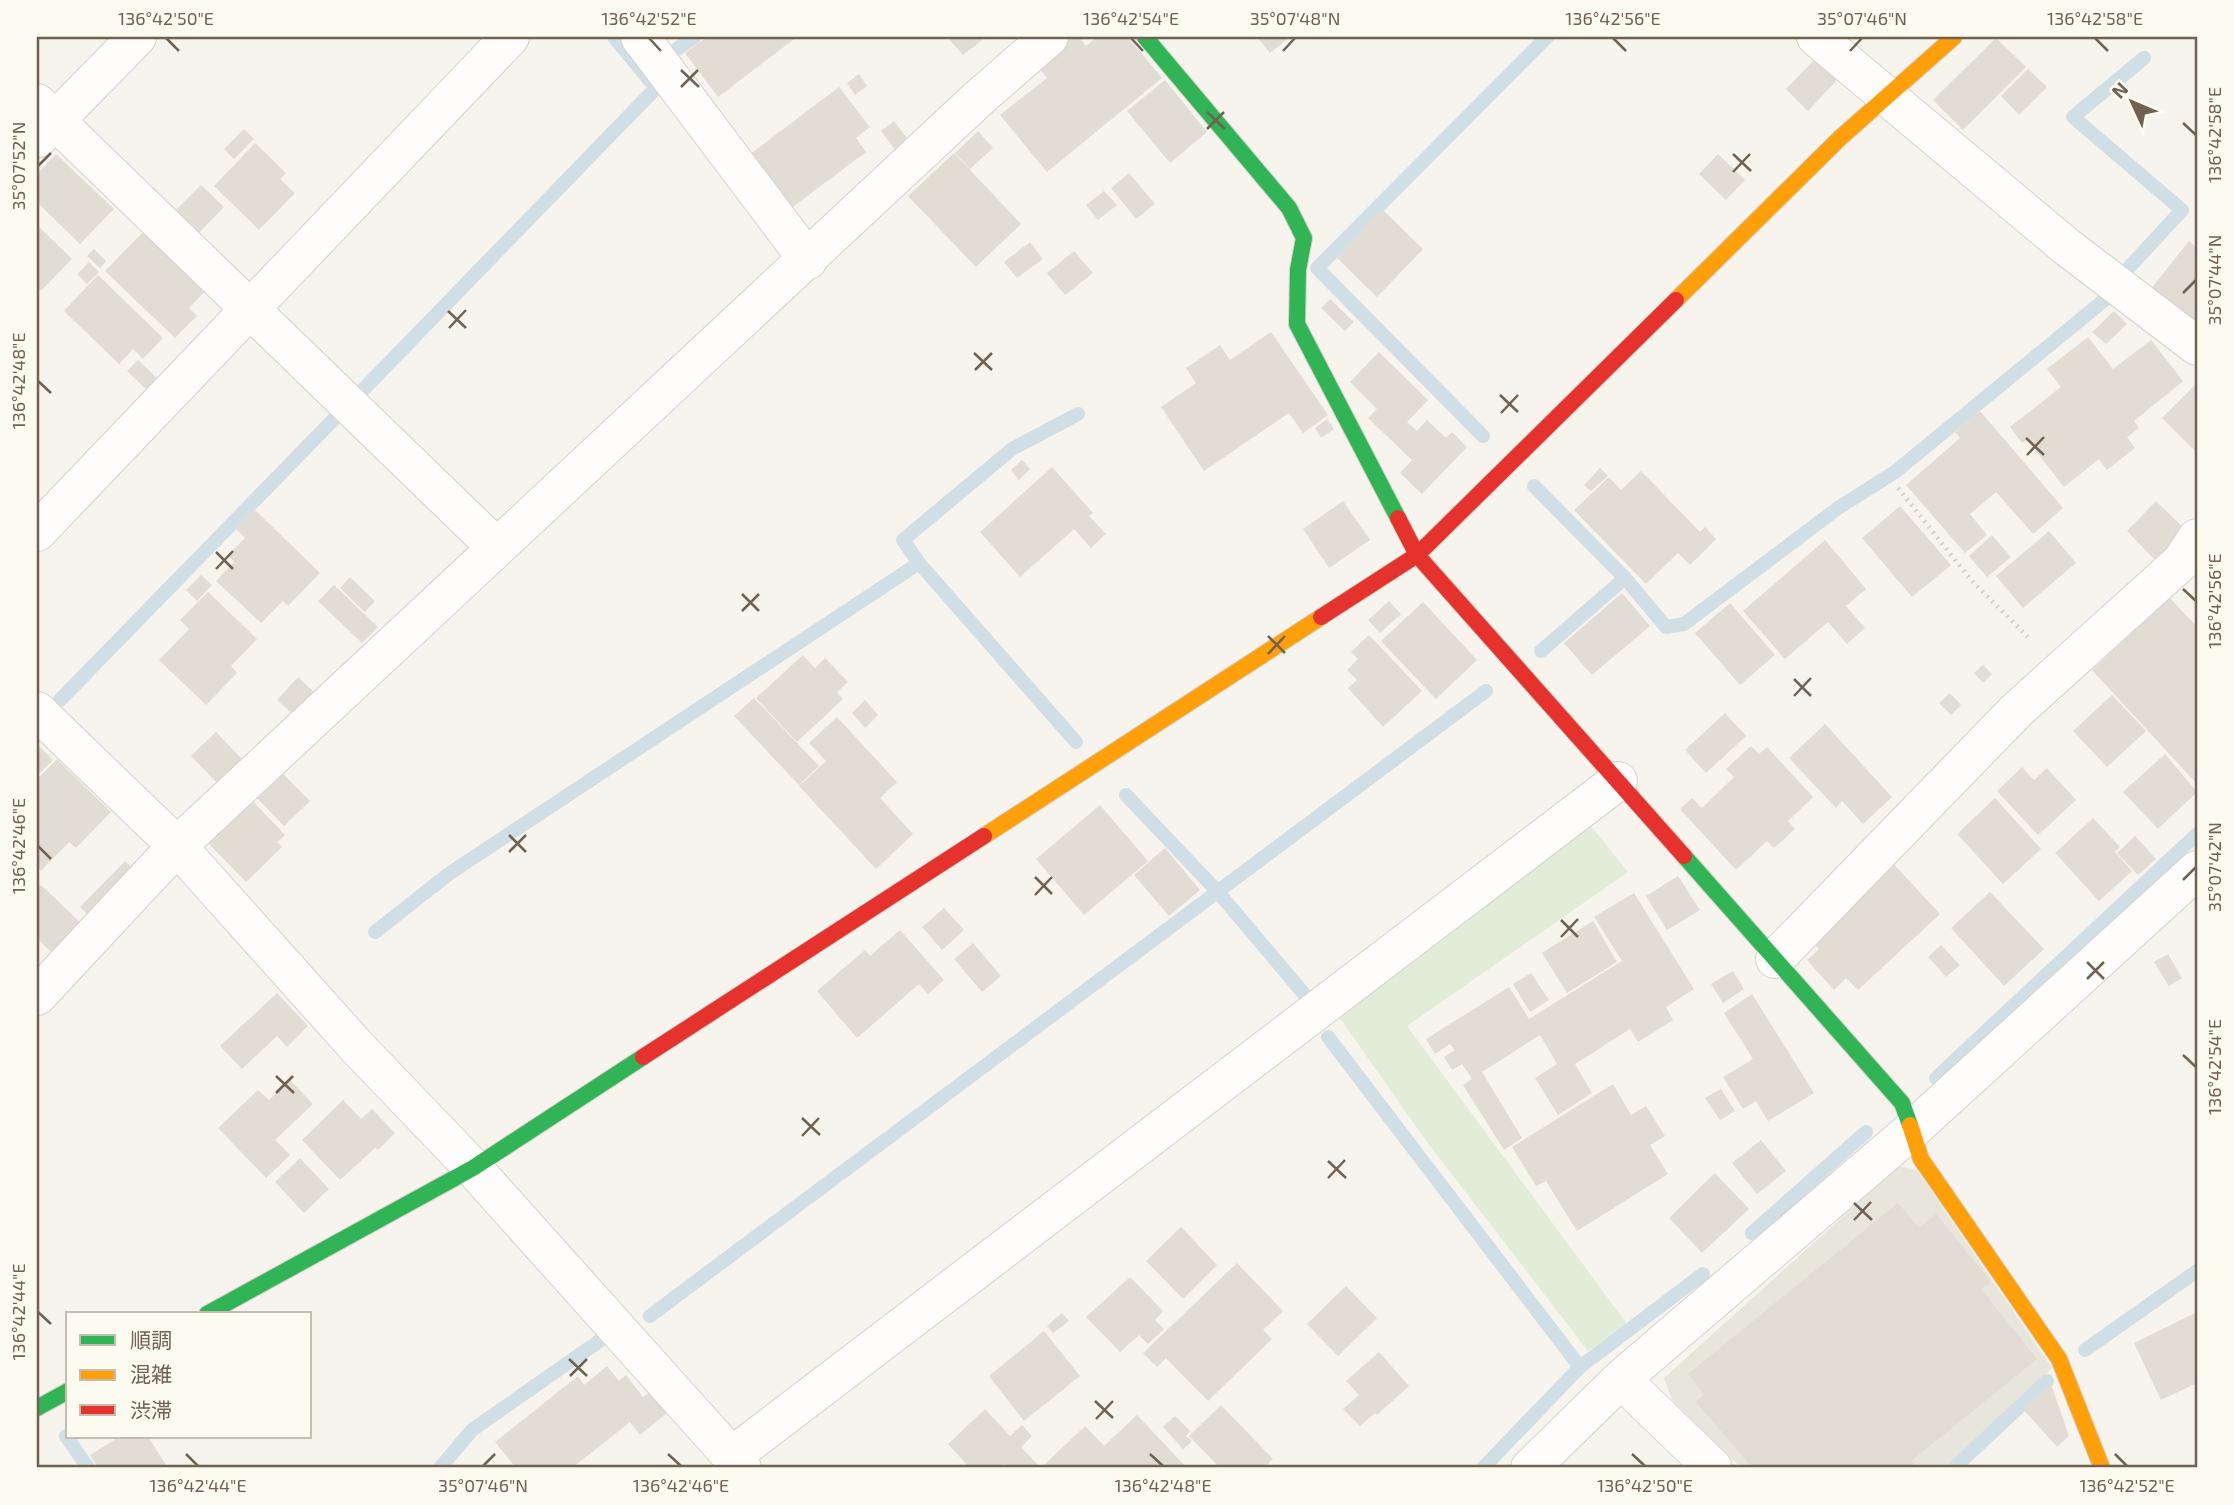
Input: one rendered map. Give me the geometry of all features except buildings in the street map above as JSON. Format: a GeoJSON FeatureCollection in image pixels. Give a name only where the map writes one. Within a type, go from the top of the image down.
{"type":"FeatureCollection","features":[{"type":"Feature","properties":{"kind":"street"},"geometry":{"type":"LineString","coordinates":[[137,37],[43,121],[250,309],[496,547]]}},
{"type":"Feature","properties":{"kind":"street"},"geometry":{"type":"LineString","coordinates":[[37,531],[510,37]]}},
{"type":"Feature","properties":{"kind":"street"},"geometry":{"type":"LineString","coordinates":[[640,37],[808,260]]}},
{"type":"Feature","properties":{"kind":"street"},"geometry":{"type":"LineString","coordinates":[[37,996],[177,846],[980,97],[1049,37]]}},
{"type":"Feature","properties":{"kind":"street"},"geometry":{"type":"LineString","coordinates":[[1145,37],[1289,208],[1304,239],[1298,270],[1297,324],[1416,555],[1902,1103],[1921,1159],[2059,1359],[2102,1468]]}},
{"type":"Feature","properties":{"kind":"street"},"geometry":{"type":"LineString","coordinates":[[1816,37],[2067,247],[2197,346]]}},
{"type":"Feature","properties":{"kind":"street"},"geometry":{"type":"LineString","coordinates":[[211,1312],[473,1168],[1416,555],[1840,138],[1954,37]]}},
{"type":"Feature","properties":{"kind":"street"},"geometry":{"type":"LineString","coordinates":[[1775,959],[2017,710],[2192,561]]}},
{"type":"Feature","properties":{"kind":"street"},"geometry":{"type":"LineString","coordinates":[[37,712],[177,846],[357,1047],[473,1168],[737,1462],[1618,781]]}},
{"type":"Feature","properties":{"kind":"street"},"geometry":{"type":"LineString","coordinates":[[1530,1468],[1621,1379],[1912,1130],[2197,870]]}},
{"type":"Feature","properties":{"kind":"street"},"geometry":{"type":"LineString","coordinates":[[1621,1379],[1713,1468]]}},
{"type":"Feature","properties":{"kind":"street"},"geometry":{"type":"LineString","coordinates":[[37,1408],[66,1392]]}},
{"type":"Feature","properties":{"kind":"path"},"geometry":{"type":"LineString","coordinates":[[1898,488],[1971,580],[2062,670]]}},
{"type":"Feature","properties":{"kind":"shaded area"},"geometry":{"type":"Polygon","coordinates":[[[1899,1166],[1917,1170],[2052,1368],[1945,1468],[1741,1468],[1672,1400],[1664,1378],[1899,1166]]]}},
{"type":"Feature","properties":{"kind":"green space"},"geometry":{"type":"Polygon","coordinates":[[[1587,821],[1628,872],[1407,1026],[1627,1324],[1588,1351],[1427,1142],[1337,1014],[1587,821]]]}},
{"type":"Feature","properties":{"kind":"waterway"},"geometry":{"type":"LineString","coordinates":[[357,396],[656,88],[614,37]]}},
{"type":"Feature","properties":{"kind":"waterway"},"geometry":{"type":"LineString","coordinates":[[677,49],[694,37]]}},
{"type":"Feature","properties":{"kind":"waterway"},"geometry":{"type":"LineString","coordinates":[[1483,436],[1317,268],[1547,37]]}},
{"type":"Feature","properties":{"kind":"waterway"},"geometry":{"type":"LineString","coordinates":[[2123,274],[2182,210],[2073,117],[2144,58]]}},
{"type":"Feature","properties":{"kind":"waterway"},"geometry":{"type":"LineString","coordinates":[[1534,486],[1625,578],[1666,627],[1684,624],[1838,508],[1895,472],[2108,297]]}},
{"type":"Feature","properties":{"kind":"waterway"},"geometry":{"type":"LineString","coordinates":[[1076,742],[919,563],[903,540],[1012,449],[1078,414]]}},
{"type":"Feature","properties":{"kind":"waterway"},"geometry":{"type":"LineString","coordinates":[[60,700],[335,418]]}},
{"type":"Feature","properties":{"kind":"waterway"},"geometry":{"type":"LineString","coordinates":[[375,932],[450,873],[919,563]]}},
{"type":"Feature","properties":{"kind":"waterway"},"geometry":{"type":"LineString","coordinates":[[1541,651],[1625,578]]}},
{"type":"Feature","properties":{"kind":"waterway"},"geometry":{"type":"LineString","coordinates":[[650,1316],[1486,691]]}},
{"type":"Feature","properties":{"kind":"waterway"},"geometry":{"type":"LineString","coordinates":[[1126,795],[1218,892],[1310,1001]]}},
{"type":"Feature","properties":{"kind":"waterway"},"geometry":{"type":"LineString","coordinates":[[1936,1078],[2197,834]]}},
{"type":"Feature","properties":{"kind":"waterway"},"geometry":{"type":"LineString","coordinates":[[1328,1037],[1580,1367],[1703,1274]]}},
{"type":"Feature","properties":{"kind":"waterway"},"geometry":{"type":"LineString","coordinates":[[1752,1233],[1866,1132]]}},
{"type":"Feature","properties":{"kind":"waterway"},"geometry":{"type":"LineString","coordinates":[[2085,1350],[2197,1271]]}},
{"type":"Feature","properties":{"kind":"waterway"},"geometry":{"type":"LineString","coordinates":[[440,1468],[472,1430],[605,1337]]}},
{"type":"Feature","properties":{"kind":"waterway"},"geometry":{"type":"LineString","coordinates":[[1483,1468],[1580,1367]]}},
{"type":"Feature","properties":{"kind":"waterway"},"geometry":{"type":"LineString","coordinates":[[1954,1468],[2047,1381]]}},
{"type":"Feature","properties":{"kind":"waterway"},"geometry":{"type":"LineString","coordinates":[[67,1438],[88,1468]]}},
{"type":"Feature","properties":{"kind":"traffic: fast"},"geometry":{"type":"LineString","coordinates":[[1145,37],[1289,208],[1304,238],[1298,270],[1297,324],[1398,518]]}},
{"type":"Feature","properties":{"kind":"traffic: fast"},"geometry":{"type":"LineString","coordinates":[[1684,856],[1902,1103],[1910,1125]]}},
{"type":"Feature","properties":{"kind":"traffic: fast"},"geometry":{"type":"LineString","coordinates":[[211,1312],[473,1168],[643,1057]]}},
{"type":"Feature","properties":{"kind":"traffic: fast"},"geometry":{"type":"LineString","coordinates":[[37,1408],[66,1392]]}},
{"type":"Feature","properties":{"kind":"traffic: slow"},"geometry":{"type":"LineString","coordinates":[[1676,300],[1840,138],[1954,37]]}},
{"type":"Feature","properties":{"kind":"traffic: slow"},"geometry":{"type":"LineString","coordinates":[[984,836],[1321,617]]}},
{"type":"Feature","properties":{"kind":"traffic: slow"},"geometry":{"type":"LineString","coordinates":[[1910,1125],[1921,1159],[2059,1359],[2102,1468]]}},
{"type":"Feature","properties":{"kind":"traffic: jam"},"geometry":{"type":"LineString","coordinates":[[1321,617],[1417,555],[1676,300]]}},
{"type":"Feature","properties":{"kind":"traffic: jam"},"geometry":{"type":"LineString","coordinates":[[1398,518],[1417,555],[1684,856]]}},
{"type":"Feature","properties":{"kind":"traffic: jam"},"geometry":{"type":"LineString","coordinates":[[643,1057],[984,836]]}}]}
